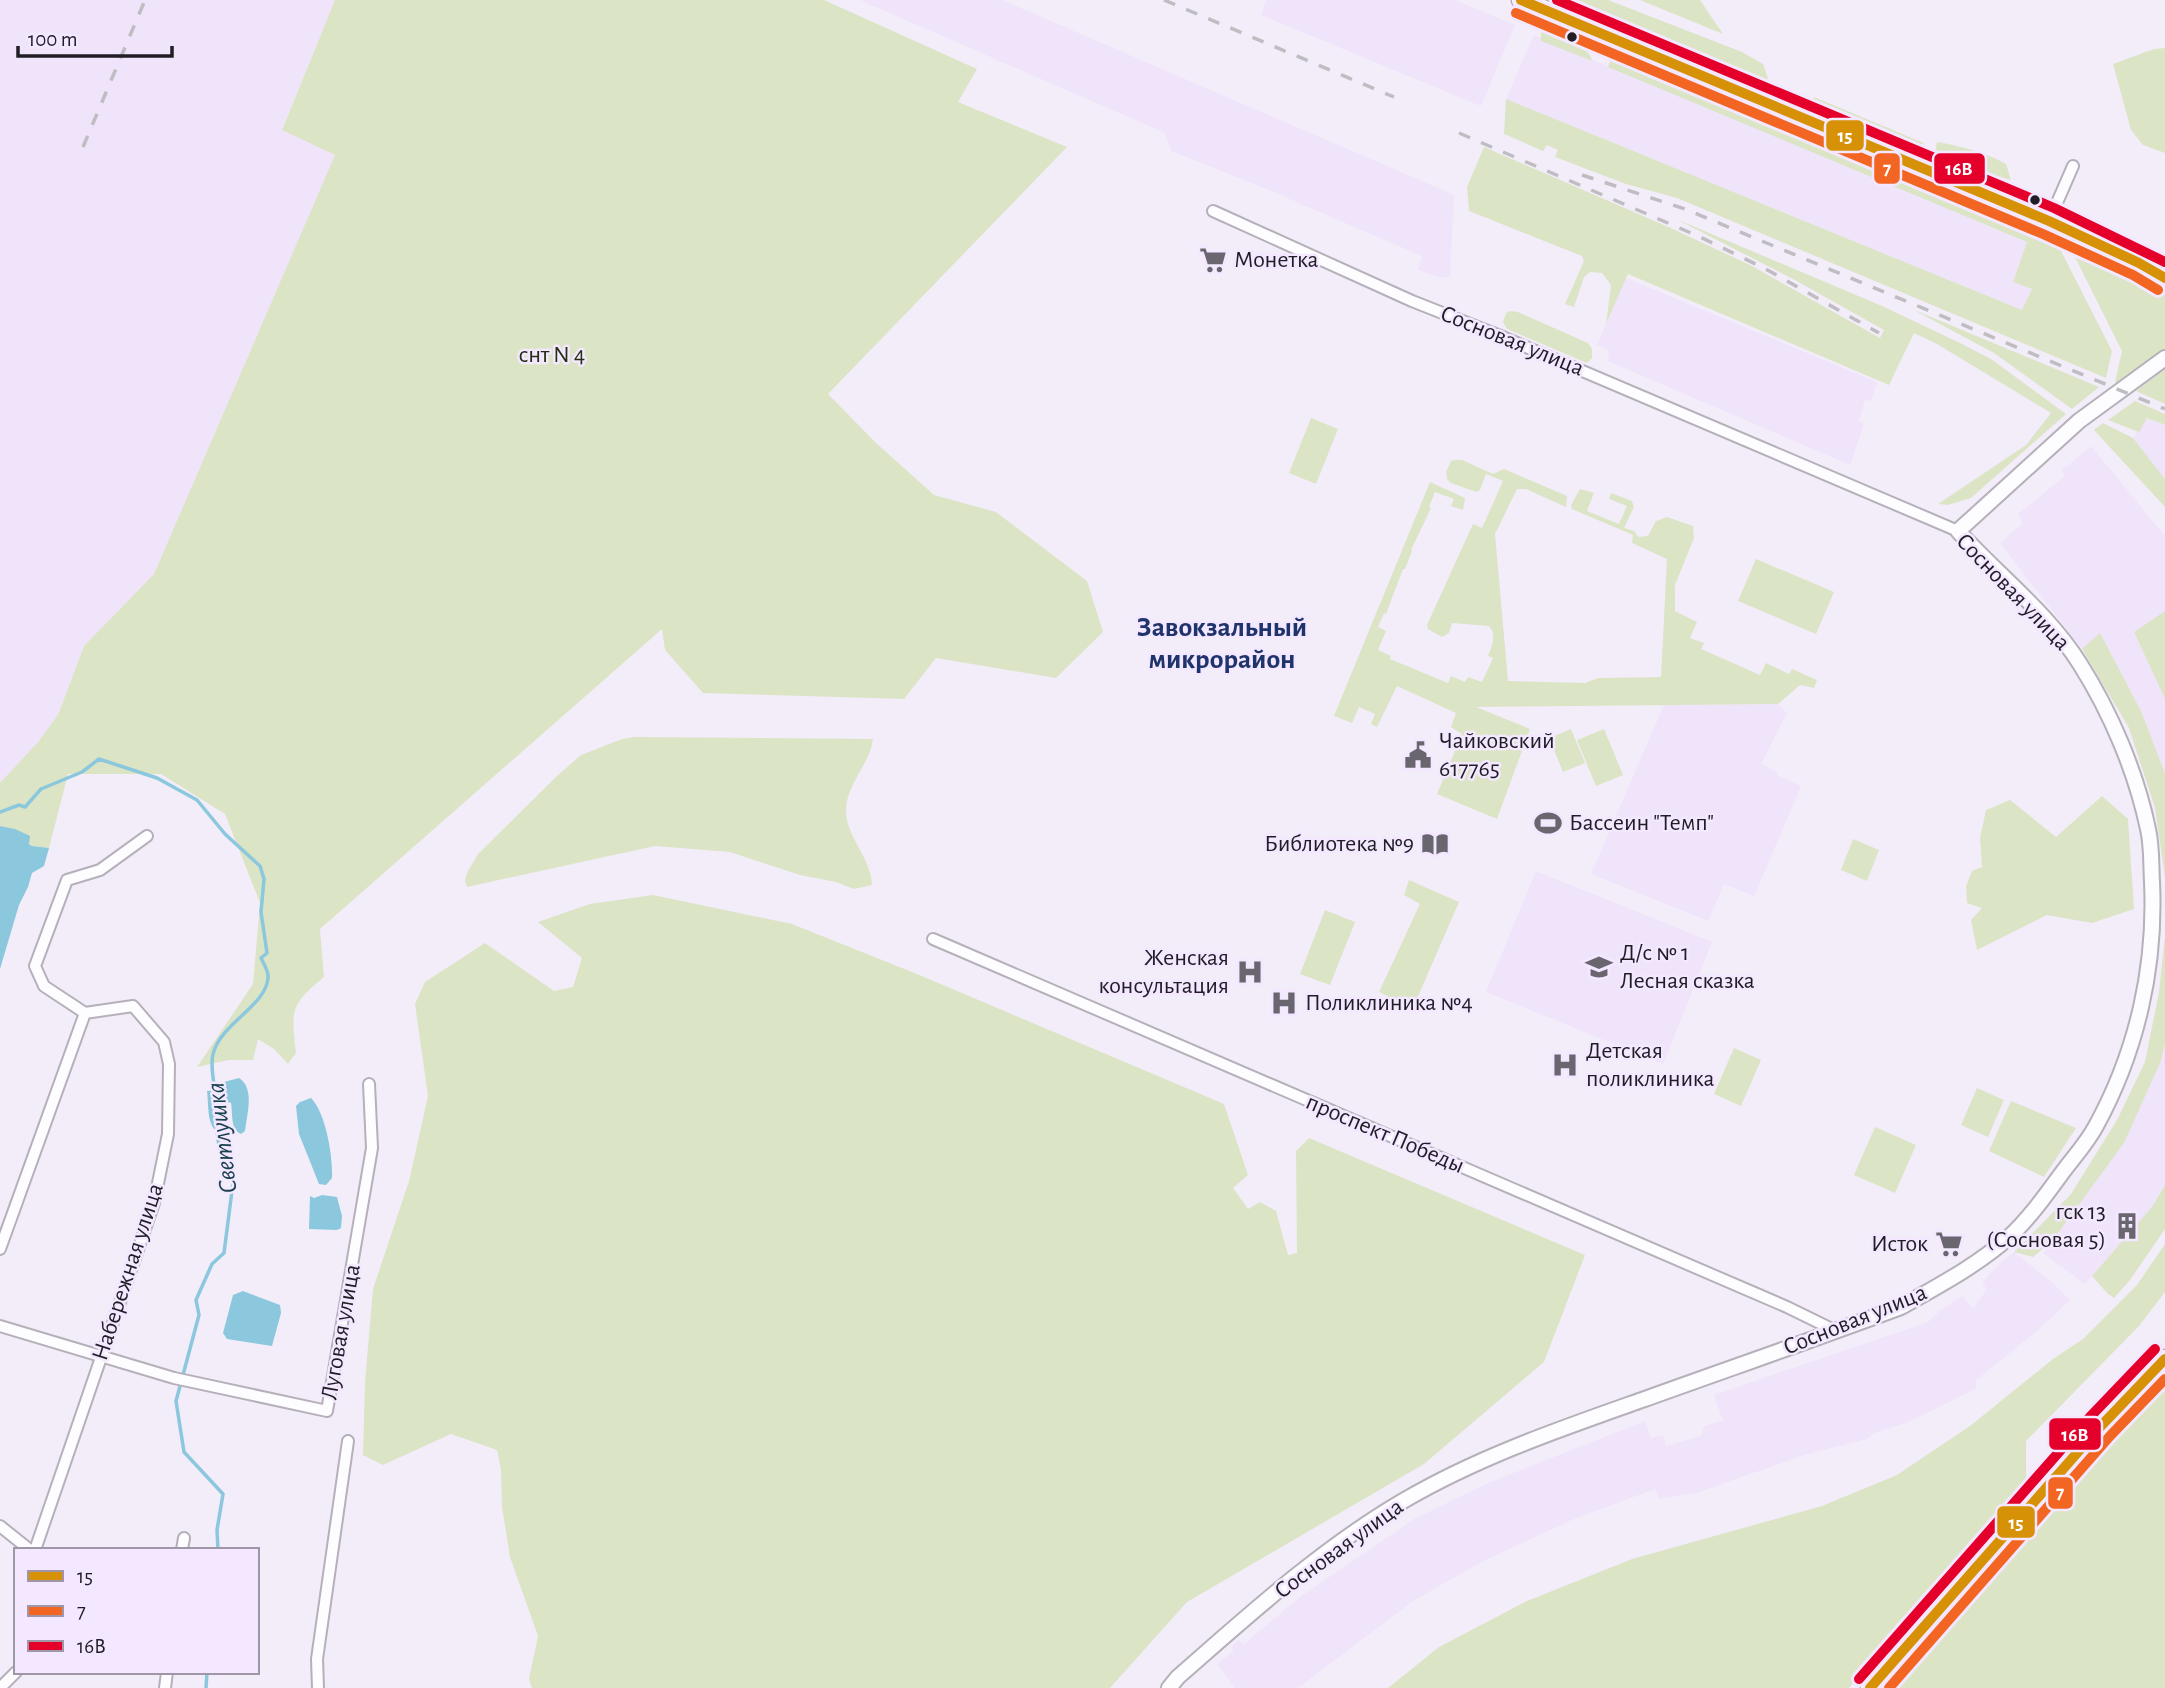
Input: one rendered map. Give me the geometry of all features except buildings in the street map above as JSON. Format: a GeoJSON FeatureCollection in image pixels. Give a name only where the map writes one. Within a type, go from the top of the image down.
{"type":"FeatureCollection","features":[{"type":"Feature","properties":{"kind":"main road"},"geometry":{"type":"LineString","coordinates":[[1521,0],[2049,221],[2165,278]]}},
{"type":"Feature","properties":{"kind":"main road"},"geometry":{"type":"LineString","coordinates":[[2139,263],[2165,269]]}},
{"type":"Feature","properties":{"kind":"main road"},"geometry":{"type":"LineString","coordinates":[[1870,1688],[2100,1427],[2165,1359]]}},
{"type":"Feature","properties":{"kind":"street"},"geometry":{"type":"LineString","coordinates":[[2049,221],[2073,166]]}},
{"type":"Feature","properties":{"kind":"street","name":"Сосновая улица"},"geometry":{"type":"LineString","coordinates":[[1169,1688],[1242,1621],[1333,1547],[1402,1501],[1468,1467],[1534,1438],[1901,1307],[1953,1278],[2008,1238],[2049,1191],[2095,1128],[2116,1083],[2139,1021],[2148,978],[2153,912],[2149,832],[2136,784],[2105,709],[2079,663],[2034,607],[1992,568],[1958,531],[1412,301],[1213,211]]}},
{"type":"Feature","properties":{"kind":"street"},"geometry":{"type":"LineString","coordinates":[[1958,531],[2079,421],[2165,358]]}},
{"type":"Feature","properties":{"kind":"street"},"geometry":{"type":"LineString","coordinates":[[0,1249],[85,1013],[44,986],[35,966],[66,880],[100,870],[147,836]]}},
{"type":"Feature","properties":{"kind":"street","name":"проспект Победы"},"geometry":{"type":"LineString","coordinates":[[933,939],[1787,1307],[1836,1331]]}},
{"type":"Feature","properties":{"kind":"street","name":"Набережная улица"},"geometry":{"type":"LineString","coordinates":[[34,1548],[58,1487],[154,1203],[168,1134],[169,1064],[164,1042],[133,1006],[85,1013]]}},
{"type":"Feature","properties":{"kind":"street","name":"Луговая улица"},"geometry":{"type":"LineString","coordinates":[[0,1326],[174,1378],[327,1411],[372,1149],[369,1084]]}},
{"type":"Feature","properties":{"kind":"street"},"geometry":{"type":"LineString","coordinates":[[318,1688],[317,1659],[348,1441]]}},
{"type":"Feature","properties":{"kind":"street"},"geometry":{"type":"LineString","coordinates":[[0,1526],[30,1548]]}},
{"type":"Feature","properties":{"kind":"street"},"geometry":{"type":"LineString","coordinates":[[0,1688],[14,1674]]}},
{"type":"Feature","properties":{"kind":"shaded area"},"geometry":{"type":"Polygon","coordinates":[[[0,0],[335,0],[282,129],[335,155],[154,574],[84,646],[58,715],[38,742],[0,783],[0,0]]]}},
{"type":"Feature","properties":{"kind":"shaded area"},"geometry":{"type":"Polygon","coordinates":[[[860,0],[1002,0],[1454,195],[1450,277],[1440,277],[1418,270],[1422,256],[1171,151],[1165,133],[860,0]]]}},
{"type":"Feature","properties":{"kind":"shaded area"},"geometry":{"type":"Polygon","coordinates":[[[1266,0],[1455,0],[1515,25],[1481,106],[1261,15],[1266,0]]]}},
{"type":"Feature","properties":{"kind":"shaded area"},"geometry":{"type":"Polygon","coordinates":[[[1534,35],[2027,242],[2013,282],[2032,289],[2022,310],[1506,99],[1534,35]]]}},
{"type":"Feature","properties":{"kind":"shaded area"},"geometry":{"type":"Polygon","coordinates":[[[1626,278],[1877,382],[1871,401],[1865,400],[1859,421],[1864,424],[1850,465],[1608,361],[1609,350],[1597,345],[1626,278]]]}},
{"type":"Feature","properties":{"kind":"shaded area"},"geometry":{"type":"Polygon","coordinates":[[[2147,418],[2165,425],[2165,479],[2133,438],[2147,418]]]}},
{"type":"Feature","properties":{"kind":"shaded area"},"geometry":{"type":"Polygon","coordinates":[[[2091,446],[2165,536],[2165,611],[2134,632],[2165,699],[2165,773],[2141,711],[2100,634],[2082,649],[2000,543],[2023,523],[2018,514],[2065,476],[2061,471],[2091,446]]]}},
{"type":"Feature","properties":{"kind":"shaded area"},"geometry":{"type":"Polygon","coordinates":[[[1778,704],[1787,713],[1761,764],[1801,786],[1754,896],[1724,884],[1708,921],[1591,874],[1664,705],[1778,704]]]}},
{"type":"Feature","properties":{"kind":"shaded area","name":"Д/с № 1 Лесная сказка"},"geometry":{"type":"Polygon","coordinates":[[[1536,871],[1712,942],[1663,1064],[1486,992],[1536,871]]]}},
{"type":"Feature","properties":{"kind":"shaded area"},"geometry":{"type":"Polygon","coordinates":[[[2165,1043],[2165,1185],[2153,1207],[2085,1284],[2043,1253],[2124,1143],[2161,1061],[2165,1043]]]}},
{"type":"Feature","properties":{"kind":"shaded area"},"geometry":{"type":"Polygon","coordinates":[[[2014,1252],[2070,1300],[1975,1381],[1977,1388],[1906,1423],[1874,1433],[1867,1439],[1807,1454],[1699,1492],[1659,1499],[1655,1489],[1574,1519],[1481,1562],[1413,1601],[1298,1688],[1235,1688],[1217,1664],[1234,1651],[1231,1647],[1239,1640],[1243,1645],[1300,1597],[1414,1519],[1488,1483],[1645,1421],[1651,1438],[1663,1435],[1666,1446],[1701,1436],[1704,1426],[1723,1421],[1714,1395],[1928,1322],[1963,1296],[1973,1309],[1987,1289],[1982,1283],[2014,1252]]]}},
{"type":"Feature","properties":{"kind":"green space","name":"снт N 4"},"geometry":{"type":"Polygon","coordinates":[[[335,0],[824,0],[977,69],[958,102],[1067,147],[828,394],[875,442],[934,495],[996,512],[1087,581],[1103,632],[1056,678],[936,658],[904,699],[703,693],[665,650],[662,629],[320,929],[324,977],[295,1009],[293,1027],[296,1053],[288,1064],[274,1049],[258,1039],[253,1060],[229,1060],[197,1067],[253,984],[260,903],[225,814],[161,774],[68,774],[49,848],[32,846],[15,829],[0,826],[0,783],[38,742],[58,715],[84,646],[154,574],[335,155],[282,130],[335,0]]]}},
{"type":"Feature","properties":{"kind":"green space"},"geometry":{"type":"Polygon","coordinates":[[[1570,0],[1608,0],[1742,52],[1763,64],[1768,78],[1763,89],[1575,9],[1570,0]]]}},
{"type":"Feature","properties":{"kind":"green space"},"geometry":{"type":"Polygon","coordinates":[[[1640,0],[1700,0],[1723,34],[1640,0]]]}},
{"type":"Feature","properties":{"kind":"green space"},"geometry":{"type":"Polygon","coordinates":[[[1541,25],[1580,39],[1593,61],[1541,41],[1541,25]]]}},
{"type":"Feature","properties":{"kind":"green space"},"geometry":{"type":"Polygon","coordinates":[[[2165,48],[2165,153],[2143,145],[2131,130],[2113,64],[2154,49],[2165,48]]]}},
{"type":"Feature","properties":{"kind":"green space"},"geometry":{"type":"Polygon","coordinates":[[[1614,51],[1756,112],[1940,185],[2019,221],[2061,251],[2112,351],[2106,378],[1677,198],[1626,184],[1555,157],[1558,150],[1547,145],[1543,151],[1504,134],[1506,99],[2022,310],[2032,289],[2013,282],[2027,242],[1608,67],[1614,51]]]}},
{"type":"Feature","properties":{"kind":"green space"},"geometry":{"type":"Polygon","coordinates":[[[1814,97],[1924,143],[1914,154],[1810,109],[1814,97]]]}},
{"type":"Feature","properties":{"kind":"green space"},"geometry":{"type":"Polygon","coordinates":[[[1937,142],[1973,150],[2006,164],[2011,180],[2000,177],[1995,187],[1937,163],[1934,157],[1937,142]]]}},
{"type":"Feature","properties":{"kind":"green space"},"geometry":{"type":"Polygon","coordinates":[[[1484,147],[1752,266],[1880,338],[1884,330],[1793,279],[1676,219],[1882,306],[1991,359],[2066,414],[1971,498],[1948,505],[1938,504],[2026,445],[2051,413],[1914,333],[1889,385],[1628,274],[1606,324],[1611,285],[1602,273],[1590,272],[1584,277],[1574,307],[1565,304],[1584,261],[1582,256],[1469,211],[1467,187],[1484,147]]]}},
{"type":"Feature","properties":{"kind":"green space"},"geometry":{"type":"Polygon","coordinates":[[[2095,253],[2165,289],[2165,352],[2118,384],[2115,382],[2122,351],[2074,255],[2089,262],[2095,253]]]}},
{"type":"Feature","properties":{"kind":"green space"},"geometry":{"type":"Polygon","coordinates":[[[1912,309],[2099,387],[2072,409],[1994,353],[1912,309]]]}},
{"type":"Feature","properties":{"kind":"green space"},"geometry":{"type":"Polygon","coordinates":[[[1518,312],[1588,343],[1592,349],[1592,358],[1587,363],[1507,329],[1503,322],[1506,313],[1518,312]]]}},
{"type":"Feature","properties":{"kind":"green space"},"geometry":{"type":"Polygon","coordinates":[[[2165,369],[2165,404],[2136,391],[2165,369]]]}},
{"type":"Feature","properties":{"kind":"green space"},"geometry":{"type":"Polygon","coordinates":[[[2135,401],[2165,414],[2165,425],[2147,418],[2139,432],[2108,420],[2135,401]]]}},
{"type":"Feature","properties":{"kind":"green space"},"geometry":{"type":"Polygon","coordinates":[[[1311,418],[1338,429],[1316,484],[1289,473],[1311,418]]]}},
{"type":"Feature","properties":{"kind":"green space"},"geometry":{"type":"Polygon","coordinates":[[[2103,423],[2133,438],[2165,479],[2165,507],[2094,430],[2103,423]]]}},
{"type":"Feature","properties":{"kind":"green space"},"geometry":{"type":"Polygon","coordinates":[[[1462,460],[1493,474],[1504,469],[1567,496],[1566,507],[1526,489],[1517,489],[1495,534],[1508,681],[1585,683],[1598,678],[1661,677],[1667,559],[1632,543],[1633,535],[1572,509],[1571,505],[1580,489],[1594,493],[1587,511],[1619,524],[1627,506],[1609,499],[1611,493],[1632,501],[1634,507],[1624,528],[1634,531],[1638,537],[1648,536],[1656,521],[1667,517],[1693,526],[1694,538],[1675,585],[1675,611],[1697,622],[1690,638],[1704,643],[1701,649],[1760,675],[1766,663],[1789,674],[1792,669],[1817,680],[1814,688],[1800,685],[1778,704],[1476,707],[1530,729],[1497,819],[1437,794],[1462,734],[1451,727],[1456,713],[1397,686],[1377,727],[1371,724],[1375,714],[1359,707],[1352,723],[1334,716],[1430,482],[1465,498],[1463,510],[1451,506],[1454,499],[1435,492],[1429,507],[1431,508],[1378,627],[1386,631],[1378,650],[1391,656],[1390,659],[1448,683],[1451,676],[1465,682],[1468,677],[1482,682],[1493,658],[1488,656],[1493,637],[1489,626],[1452,623],[1449,633],[1442,637],[1428,629],[1427,625],[1473,524],[1482,528],[1503,481],[1486,474],[1480,490],[1476,492],[1451,483],[1446,472],[1451,461],[1462,460]]]}},
{"type":"Feature","properties":{"kind":"green space"},"geometry":{"type":"Polygon","coordinates":[[[1756,559],[1834,592],[1816,634],[1738,601],[1756,559]]]}},
{"type":"Feature","properties":{"kind":"green space"},"geometry":{"type":"Polygon","coordinates":[[[2165,611],[2165,699],[2134,632],[2165,611]]]}},
{"type":"Feature","properties":{"kind":"green space"},"geometry":{"type":"Polygon","coordinates":[[[2100,633],[2141,711],[2165,773],[2165,877],[2155,808],[2129,728],[2082,649],[2100,633]]]}},
{"type":"Feature","properties":{"kind":"green space"},"geometry":{"type":"Polygon","coordinates":[[[1571,729],[1585,763],[1563,772],[1549,738],[1571,729]]]}},
{"type":"Feature","properties":{"kind":"green space"},"geometry":{"type":"Polygon","coordinates":[[[1604,729],[1623,775],[1596,786],[1577,740],[1604,729]]]}},
{"type":"Feature","properties":{"kind":"green space"},"geometry":{"type":"Polygon","coordinates":[[[634,737],[873,739],[868,757],[850,791],[846,809],[850,828],[871,875],[872,885],[854,889],[730,852],[655,846],[467,887],[465,880],[468,871],[478,854],[557,776],[581,755],[634,737]]]}},
{"type":"Feature","properties":{"kind":"green space"},"geometry":{"type":"Polygon","coordinates":[[[2102,796],[2128,819],[2134,909],[2092,923],[2047,915],[1977,950],[1971,920],[1982,908],[1967,903],[1966,886],[1972,871],[1982,867],[1980,838],[1986,810],[2010,800],[2056,837],[2102,796]]]}},
{"type":"Feature","properties":{"kind":"green space"},"geometry":{"type":"Polygon","coordinates":[[[1853,839],[1879,850],[1867,881],[1841,870],[1853,839]]]}},
{"type":"Feature","properties":{"kind":"green space"},"geometry":{"type":"Polygon","coordinates":[[[1409,880],[1459,902],[1413,1008],[1379,992],[1420,904],[1404,895],[1409,880]]]}},
{"type":"Feature","properties":{"kind":"green space"},"geometry":{"type":"Polygon","coordinates":[[[653,895],[792,924],[1224,1104],[1248,1175],[1233,1188],[1248,1209],[1260,1202],[1276,1211],[1288,1255],[1297,1253],[1296,1151],[1309,1138],[1585,1255],[1544,1362],[1424,1464],[1187,1602],[1110,1688],[532,1688],[529,1679],[538,1636],[510,1557],[497,1450],[451,1434],[383,1465],[363,1455],[365,1382],[373,1289],[409,1181],[428,1096],[415,1004],[425,982],[485,943],[554,991],[573,987],[582,958],[538,922],[590,904],[653,895]]]}},
{"type":"Feature","properties":{"kind":"green space"},"geometry":{"type":"Polygon","coordinates":[[[1325,910],[1355,922],[1330,985],[1300,974],[1325,910]]]}},
{"type":"Feature","properties":{"kind":"green space"},"geometry":{"type":"Polygon","coordinates":[[[2165,936],[2165,1043],[2161,1061],[2124,1143],[2053,1240],[2033,1257],[2014,1252],[2071,1194],[2117,1120],[2145,1062],[2159,992],[2165,936]]]}},
{"type":"Feature","properties":{"kind":"green space"},"geometry":{"type":"Polygon","coordinates":[[[1734,1048],[1761,1060],[1741,1106],[1714,1094],[1734,1048]]]}},
{"type":"Feature","properties":{"kind":"green space"},"geometry":{"type":"Polygon","coordinates":[[[1977,1088],[2004,1100],[1988,1137],[1961,1125],[1977,1088]]]}},
{"type":"Feature","properties":{"kind":"green space"},"geometry":{"type":"Polygon","coordinates":[[[2011,1101],[2076,1128],[2044,1177],[1989,1151],[2011,1101]]]}},
{"type":"Feature","properties":{"kind":"green space"},"geometry":{"type":"Polygon","coordinates":[[[1875,1127],[1916,1145],[1895,1193],[1854,1175],[1875,1127]]]}},
{"type":"Feature","properties":{"kind":"green space"},"geometry":{"type":"Polygon","coordinates":[[[2165,1185],[2165,1229],[2130,1280],[2114,1298],[2092,1276],[2152,1207],[2165,1185]]]}},
{"type":"Feature","properties":{"kind":"green space"},"geometry":{"type":"Polygon","coordinates":[[[2165,1244],[2165,1292],[2139,1326],[2026,1441],[2026,1490],[1849,1688],[1388,1688],[1439,1647],[1527,1601],[1632,1559],[1822,1506],[1897,1475],[1970,1426],[2053,1359],[2083,1339],[2137,1285],[2165,1244]]]}},
{"type":"Feature","properties":{"kind":"green space"},"geometry":{"type":"Polygon","coordinates":[[[2165,1363],[2165,1688],[1880,1688],[2165,1363]]]}},
{"type":"Feature","properties":{"kind":"water"},"geometry":{"type":"Polygon","coordinates":[[[0,826],[30,836],[29,844],[32,846],[49,848],[44,866],[32,873],[19,905],[0,969],[0,826]]]}},
{"type":"Feature","properties":{"kind":"water"},"geometry":{"type":"Polygon","coordinates":[[[239,1078],[244,1082],[248,1095],[245,1131],[241,1134],[237,1132],[231,1103],[224,1101],[219,1104],[224,1132],[222,1134],[213,1128],[211,1123],[207,1091],[218,1090],[224,1082],[239,1078]]]}},
{"type":"Feature","properties":{"kind":"water"},"geometry":{"type":"Polygon","coordinates":[[[311,1098],[321,1114],[330,1147],[332,1178],[326,1185],[319,1184],[299,1134],[296,1106],[311,1098]]]}},
{"type":"Feature","properties":{"kind":"water"},"geometry":{"type":"Polygon","coordinates":[[[322,1195],[337,1197],[342,1216],[341,1228],[337,1230],[309,1229],[310,1196],[314,1198],[322,1195]]]}},
{"type":"Feature","properties":{"kind":"water"},"geometry":{"type":"Polygon","coordinates":[[[243,1291],[280,1305],[281,1313],[272,1346],[227,1339],[223,1333],[233,1295],[243,1291]]]}},
{"type":"Feature","properties":{"kind":"waterway","name":"Светлушка"},"geometry":{"type":"LineString","coordinates":[[0,812],[19,805],[25,807],[41,789],[82,772],[99,759],[157,778],[197,800],[225,834],[260,866],[264,879],[261,912],[267,953],[261,958],[268,978],[260,997],[218,1043],[212,1063],[215,1093]]}},
{"type":"Feature","properties":{"kind":"waterway","name":"Светлушка"},"geometry":{"type":"LineString","coordinates":[[217,1132],[221,1160],[233,1183],[224,1253],[212,1264],[196,1300],[199,1315],[176,1401],[184,1452],[223,1494],[217,1530],[218,1548]]}},
{"type":"Feature","properties":{"kind":"waterway","name":"Светлушка"},"geometry":{"type":"LineString","coordinates":[[206,1688],[207,1674]]}},
{"type":"Feature","properties":{"kind":"railway"},"geometry":{"type":"LineString","coordinates":[[83,147],[145,0]]}},
{"type":"Feature","properties":{"kind":"railway"},"geometry":{"type":"LineString","coordinates":[[1164,0],[1394,97]]}},
{"type":"Feature","properties":{"kind":"railway"},"geometry":{"type":"LineString","coordinates":[[1459,133],[1698,236],[1764,268],[1879,333]]}},
{"type":"Feature","properties":{"kind":"railway"},"geometry":{"type":"LineString","coordinates":[[1582,175],[1685,209],[2165,409]]}},
{"type":"Feature","properties":{"kind":"transit line","name":"15"},"geometry":{"type":"LineString","coordinates":[[1521,0],[2049,221],[2165,278]]}},
{"type":"Feature","properties":{"kind":"transit line","name":"16В"},"geometry":{"type":"LineString","coordinates":[[1557,0],[2054,208],[2165,262]]}},
{"type":"Feature","properties":{"kind":"transit line","name":"7"},"geometry":{"type":"LineString","coordinates":[[1516,13],[2043,234],[2133,275],[2158,290]]}},
{"type":"Feature","properties":{"kind":"transit line","name":"16В"},"geometry":{"type":"LineString","coordinates":[[1859,1679],[2089,1418],[2155,1349]]}},
{"type":"Feature","properties":{"kind":"transit line","name":"15"},"geometry":{"type":"LineString","coordinates":[[1870,1688],[2100,1427],[2165,1359]]}},
{"type":"Feature","properties":{"kind":"transit line","name":"7"},"geometry":{"type":"LineString","coordinates":[[1889,1688],[2110,1436],[2165,1379]]}},
{"type":"Feature","properties":{"kind":"place","name":"Монетка"},"geometry":{"type":"Point","coordinates":[1213,260]}},
{"type":"Feature","properties":{"kind":"place","name":"Чайковский 617765"},"geometry":{"type":"Point","coordinates":[1418,755]}},
{"type":"Feature","properties":{"kind":"place","name":"Бассеин \"Темп\""},"geometry":{"type":"Point","coordinates":[1548,823]}},
{"type":"Feature","properties":{"kind":"place","name":"Библиотека №9"},"geometry":{"type":"Point","coordinates":[1435,844]}},
{"type":"Feature","properties":{"kind":"place","name":"Д/с № 1 Лесная сказка"},"geometry":{"type":"Point","coordinates":[1599,967]}},
{"type":"Feature","properties":{"kind":"place","name":"Женская консультация"},"geometry":{"type":"Point","coordinates":[1250,972]}},
{"type":"Feature","properties":{"kind":"place","name":"Поликлиника №4"},"geometry":{"type":"Point","coordinates":[1284,1003]}},
{"type":"Feature","properties":{"kind":"place","name":"Детская поликлиника"},"geometry":{"type":"Point","coordinates":[1565,1065]}},
{"type":"Feature","properties":{"kind":"place","name":"гск 13 (Сосновая 5)"},"geometry":{"type":"Point","coordinates":[2127,1226]}},
{"type":"Feature","properties":{"kind":"place","name":"Исток"},"geometry":{"type":"Point","coordinates":[1949,1244]}},
{"type":"Feature","properties":{"kind":"district","name":"Завокзальный микрорайон"},"geometry":{"type":"Point","coordinates":[1222,644]}}]}
